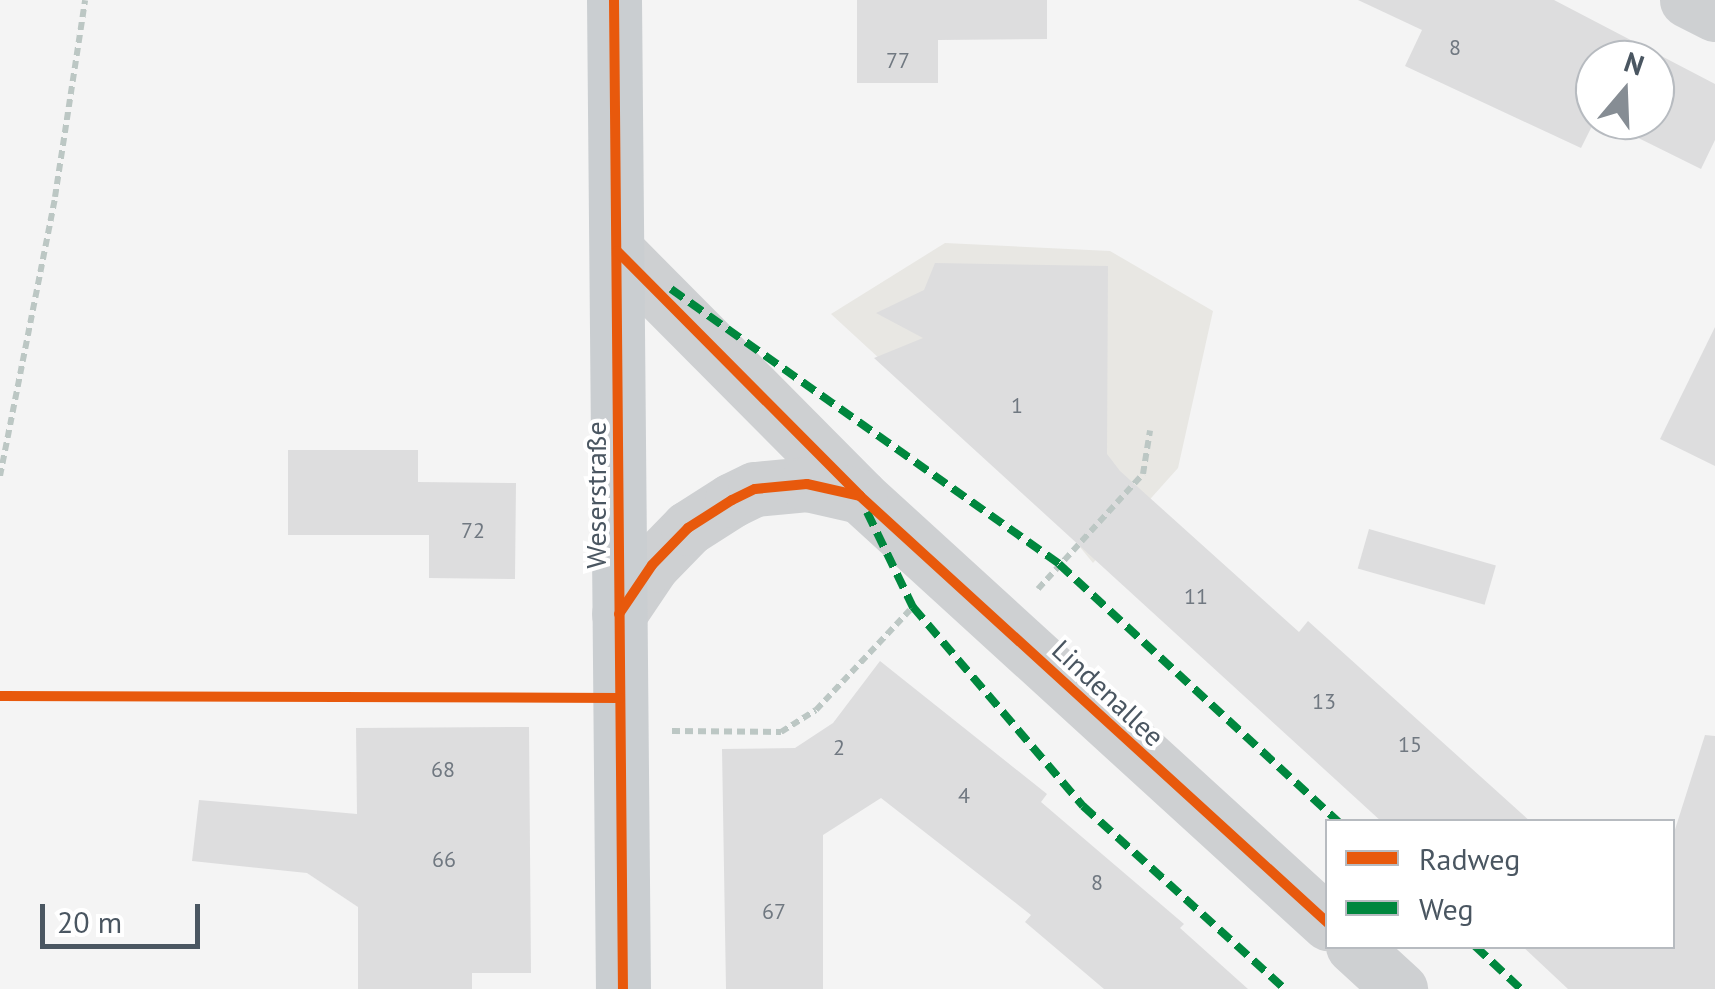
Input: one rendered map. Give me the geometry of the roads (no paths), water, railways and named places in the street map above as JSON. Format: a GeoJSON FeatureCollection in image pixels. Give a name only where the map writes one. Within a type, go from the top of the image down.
{"type":"FeatureCollection","features":[{"type":"Feature","properties":{"kind":"main road","name":"Weserstraße"},"geometry":{"type":"LineString","coordinates":[[614,0],[623,989]]}},
{"type":"Feature","properties":{"kind":"street"},"geometry":{"type":"LineString","coordinates":[[1687,0],[1715,14]]}},
{"type":"Feature","properties":{"kind":"street","name":"Lindenallee"},"geometry":{"type":"LineString","coordinates":[[617,251],[860,496],[1325,920]]}},
{"type":"Feature","properties":{"kind":"street","name":"Lindenallee"},"geometry":{"type":"LineString","coordinates":[[620,614],[652,565],[688,528],[732,500],[756,489],[807,484],[860,496]]}},
{"type":"Feature","properties":{"kind":"street"},"geometry":{"type":"LineString","coordinates":[[1356,949],[1400,989]]}}]}
